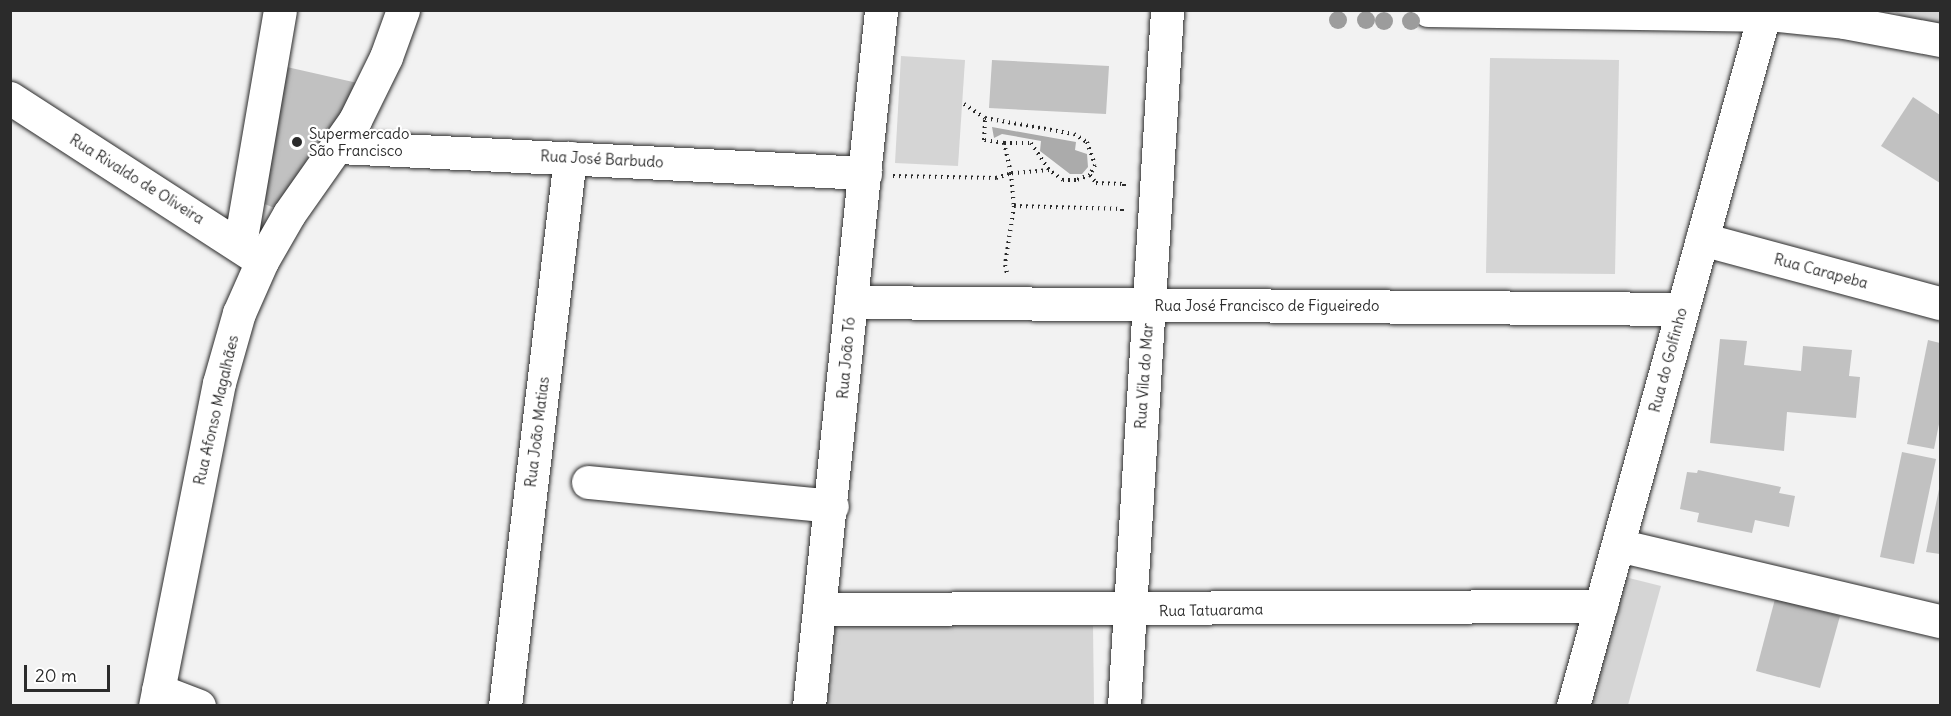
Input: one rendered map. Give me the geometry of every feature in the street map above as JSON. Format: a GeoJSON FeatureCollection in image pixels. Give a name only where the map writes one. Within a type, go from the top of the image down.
{"type":"FeatureCollection","features":[{"type":"Feature","properties":{"kind":"street","name":"Rua Afonso Magalhães"},"geometry":{"type":"LineString","coordinates":[[156,698],[219,383],[239,313],[251,253],[280,10]]}},
{"type":"Feature","properties":{"kind":"street","name":"Rua Afonso Magalhães"},"geometry":{"type":"LineString","coordinates":[[251,253],[294,207],[339,147],[372,89],[403,10]]}},
{"type":"Feature","properties":{"kind":"street","name":"Rua João Tó"},"geometry":{"type":"LineString","coordinates":[[809,705],[822,609],[852,302],[879,175],[881,10]]}},
{"type":"Feature","properties":{"kind":"street","name":"Rua Vila do Mar"},"geometry":{"type":"LineString","coordinates":[[1124,705],[1167,10]]}},
{"type":"Feature","properties":{"kind":"street"},"geometry":{"type":"LineString","coordinates":[[1428,10],[1845,16],[1878,19],[1941,40]]}},
{"type":"Feature","properties":{"kind":"street","name":"Rua do Golfinho"},"geometry":{"type":"LineString","coordinates":[[1573,705],[1702,239],[1774,14]]}},
{"type":"Feature","properties":{"kind":"street","name":"Rua Rivaldo de Oliveira"},"geometry":{"type":"LineString","coordinates":[[10,98],[251,253]]}},
{"type":"Feature","properties":{"kind":"street","name":"Rua José Barbudo"},"geometry":{"type":"LineString","coordinates":[[339,147],[879,175]]}},
{"type":"Feature","properties":{"kind":"street","name":"Rua João Matias"},"geometry":{"type":"LineString","coordinates":[[505,705],[570,158]]}},
{"type":"Feature","properties":{"kind":"street","name":"Rua Carapeba"},"geometry":{"type":"LineString","coordinates":[[1702,239],[1941,303]]}},
{"type":"Feature","properties":{"kind":"street","name":"Rua José Francisco de Figueiredo"},"geometry":{"type":"LineString","coordinates":[[852,302],[1682,309]]}},
{"type":"Feature","properties":{"kind":"street"},"geometry":{"type":"LineString","coordinates":[[588,482],[832,506]]}},
{"type":"Feature","properties":{"kind":"street"},"geometry":{"type":"LineString","coordinates":[[1618,545],[1941,621]]}},
{"type":"Feature","properties":{"kind":"street","name":"Rua Tatuarama"},"geometry":{"type":"LineString","coordinates":[[822,609],[1129,610],[1601,606]]}},
{"type":"Feature","properties":{"kind":"street"},"geometry":{"type":"LineString","coordinates":[[156,698],[199,705]]}},
{"type":"Feature","properties":{"kind":"path"},"geometry":{"type":"LineString","coordinates":[[964,104],[985,118],[1074,134],[1087,142],[1093,153],[1095,165],[1090,175]]}},
{"type":"Feature","properties":{"kind":"path"},"geometry":{"type":"LineString","coordinates":[[985,118],[984,140],[1031,143],[1049,170],[1063,180],[1090,175]]}},
{"type":"Feature","properties":{"kind":"path"},"geometry":{"type":"LineString","coordinates":[[1004,143],[1011,173],[1014,206],[1005,265],[1007,273],[1013,274]]}},
{"type":"Feature","properties":{"kind":"path"},"geometry":{"type":"LineString","coordinates":[[879,175],[996,178],[1011,173],[1049,170]]}},
{"type":"Feature","properties":{"kind":"path"},"geometry":{"type":"LineString","coordinates":[[1090,175],[1096,183],[1124,184],[1124,193]]}},
{"type":"Feature","properties":{"kind":"path"},"geometry":{"type":"LineString","coordinates":[[1122,220],[1123,201]]}},
{"type":"Feature","properties":{"kind":"path"},"geometry":{"type":"LineString","coordinates":[[1014,206],[1122,209]]}},
{"type":"Feature","properties":{"kind":"shaded area"},"geometry":{"type":"Polygon","coordinates":[[[1893,11],[1940,11],[1940,27],[1909,21],[1893,11]]]}},
{"type":"Feature","properties":{"kind":"shaded area"},"geometry":{"type":"Polygon","coordinates":[[[901,56],[965,60],[958,166],[895,163],[901,56]]]}},
{"type":"Feature","properties":{"kind":"shaded area"},"geometry":{"type":"Polygon","coordinates":[[[1490,58],[1619,60],[1615,274],[1486,273],[1490,58]]]}},
{"type":"Feature","properties":{"kind":"shaded area"},"geometry":{"type":"Polygon","coordinates":[[[992,127],[1076,142],[1075,150],[1087,154],[1088,167],[1082,174],[1070,174],[1040,151],[1041,141],[1002,134],[994,138],[992,127]]]}},
{"type":"Feature","properties":{"kind":"shaded area"},"geometry":{"type":"Polygon","coordinates":[[[1617,575],[1661,586],[1628,705],[1581,706],[1617,575]]]}},
{"type":"Feature","properties":{"kind":"shaded area"},"geometry":{"type":"Polygon","coordinates":[[[831,623],[1093,626],[1094,705],[819,706],[831,623]]]}},
{"type":"Feature","properties":{"kind":"building"},"geometry":{"type":"Polygon","coordinates":[[[992,60],[1109,66],[1106,114],[989,108],[992,60]]]}},
{"type":"Feature","properties":{"kind":"building","name":"Supermercado São Francisco"},"geometry":{"type":"Polygon","coordinates":[[[278,65],[362,84],[289,214],[255,200],[278,65]]]}},
{"type":"Feature","properties":{"kind":"building"},"geometry":{"type":"Polygon","coordinates":[[[1913,97],[1940,115],[1940,183],[1881,146],[1913,97]]]}},
{"type":"Feature","properties":{"kind":"building"},"geometry":{"type":"Polygon","coordinates":[[[1720,339],[1747,341],[1744,365],[1801,371],[1803,346],[1852,350],[1849,376],[1860,377],[1856,418],[1787,412],[1784,451],[1710,443],[1720,339]]]}},
{"type":"Feature","properties":{"kind":"building"},"geometry":{"type":"Polygon","coordinates":[[[1928,340],[1940,343],[1940,419],[1934,449],[1907,444],[1928,340]]]}},
{"type":"Feature","properties":{"kind":"building"},"geometry":{"type":"Polygon","coordinates":[[[1902,452],[1936,459],[1914,564],[1880,557],[1902,452]]]}},
{"type":"Feature","properties":{"kind":"building"},"geometry":{"type":"Polygon","coordinates":[[[1698,470],[1781,487],[1779,493],[1795,496],[1789,527],[1755,520],[1752,533],[1697,522],[1699,513],[1680,509],[1687,472],[1697,473],[1698,470]]]}},
{"type":"Feature","properties":{"kind":"building"},"geometry":{"type":"Polygon","coordinates":[[[1940,489],[1940,554],[1926,552],[1940,489]]]}},
{"type":"Feature","properties":{"kind":"building"},"geometry":{"type":"Polygon","coordinates":[[[1775,599],[1840,616],[1820,688],[1756,671],[1775,599]]]}},
{"type":"Feature","properties":{"kind":"place","name":"Supermercado São Francisco"},"geometry":{"type":"Point","coordinates":[297,142]}}]}
